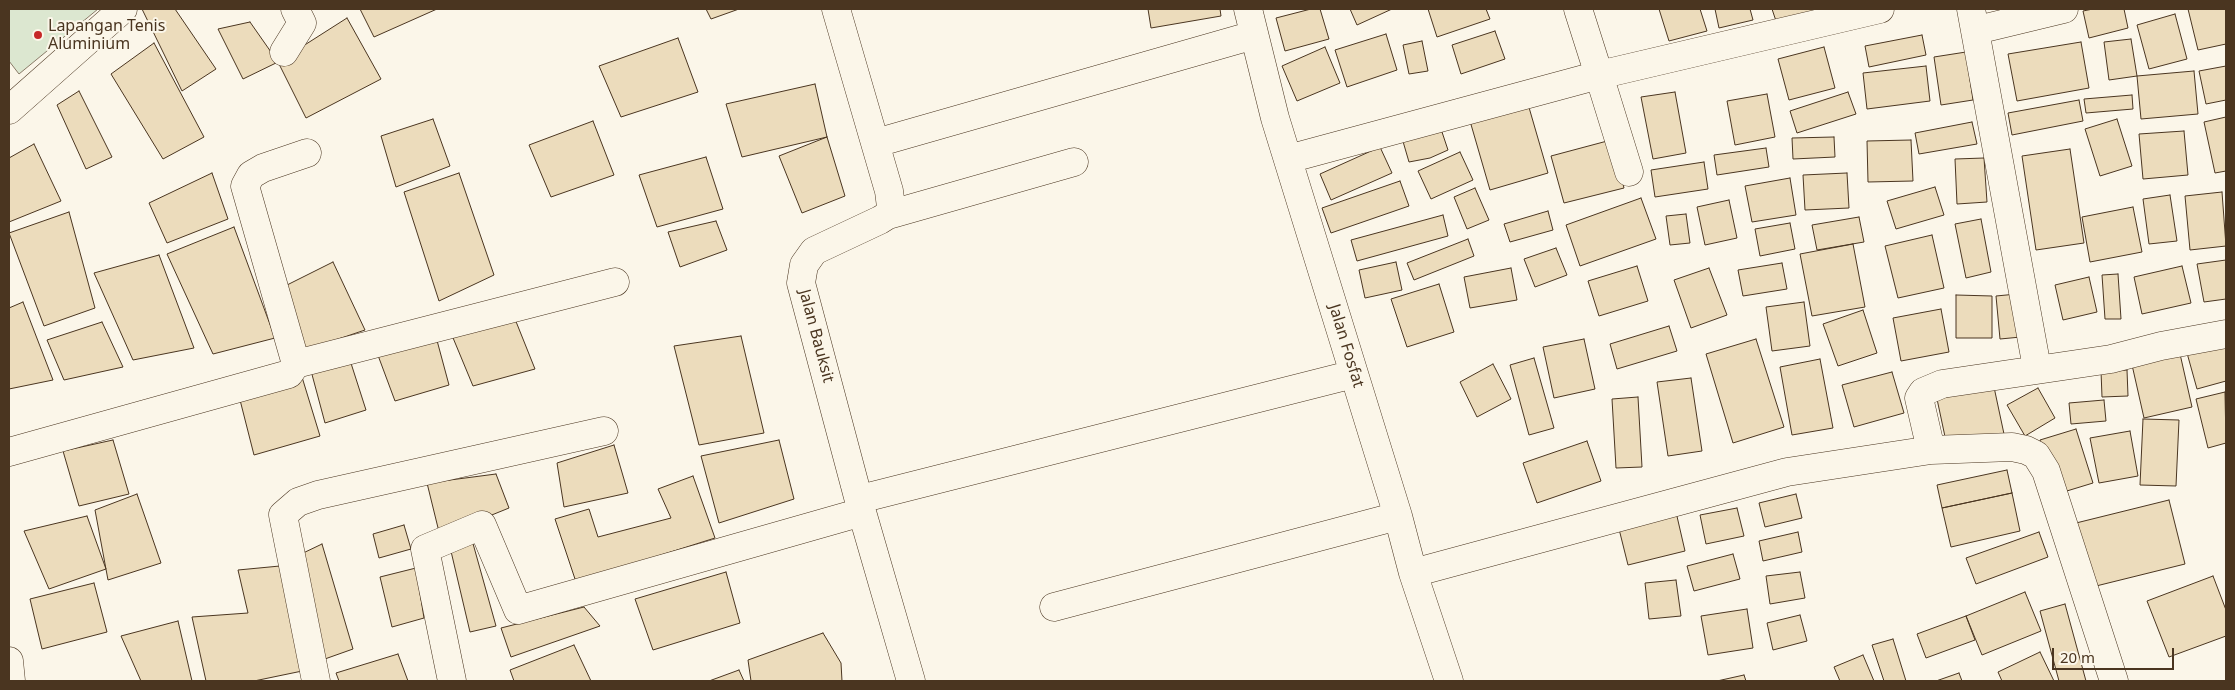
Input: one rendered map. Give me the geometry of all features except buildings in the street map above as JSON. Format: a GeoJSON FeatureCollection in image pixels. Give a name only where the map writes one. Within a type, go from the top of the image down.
{"type":"FeatureCollection","features":[{"type":"Feature","properties":{"kind":"street"},"geometry":{"type":"LineString","coordinates":[[9,110],[123,9]]}},
{"type":"Feature","properties":{"kind":"street"},"geometry":{"type":"LineString","coordinates":[[284,52],[302,23],[295,9]]}},
{"type":"Feature","properties":{"kind":"street"},"geometry":{"type":"LineString","coordinates":[[836,9],[889,191],[891,207],[888,215]]}},
{"type":"Feature","properties":{"kind":"street","name":"Jalan Fosfat"},"geometry":{"type":"LineString","coordinates":[[1248,9],[1288,159],[1398,516],[1413,572],[1449,681]]}},
{"type":"Feature","properties":{"kind":"street"},"geometry":{"type":"LineString","coordinates":[[1578,9],[1629,172]]}},
{"type":"Feature","properties":{"kind":"street"},"geometry":{"type":"LineString","coordinates":[[1288,159],[1599,75],[1880,9]]}},
{"type":"Feature","properties":{"kind":"street"},"geometry":{"type":"LineString","coordinates":[[2037,368],[1974,19],[2064,9]]}},
{"type":"Feature","properties":{"kind":"street"},"geometry":{"type":"LineString","coordinates":[[876,143],[1254,35]]}},
{"type":"Feature","properties":{"kind":"street"},"geometry":{"type":"LineString","coordinates":[[296,364],[245,186],[251,175],[263,168],[307,153]]}},
{"type":"Feature","properties":{"kind":"street","name":"Jalan Bauksit"},"geometry":{"type":"LineString","coordinates":[[911,681],[801,284],[804,265],[814,251],[888,215],[1074,162]]}},
{"type":"Feature","properties":{"kind":"street"},"geometry":{"type":"LineString","coordinates":[[9,452],[280,377],[289,374],[296,364],[615,282]]}},
{"type":"Feature","properties":{"kind":"street"},"geometry":{"type":"LineString","coordinates":[[1931,450],[1920,398],[1923,392],[1942,384],[2037,368],[2111,359],[2161,346],[2226,334]]}},
{"type":"Feature","properties":{"kind":"street"},"geometry":{"type":"LineString","coordinates":[[452,681],[425,549],[482,525],[518,610],[861,506],[1354,374]]}},
{"type":"Feature","properties":{"kind":"street"},"geometry":{"type":"LineString","coordinates":[[316,681],[283,514],[298,502],[318,495],[604,431]]}},
{"type":"Feature","properties":{"kind":"street"},"geometry":{"type":"LineString","coordinates":[[1413,572],[1787,472],[1931,450],[2012,447],[2026,450],[2036,455],[2046,472],[2114,681]]}},
{"type":"Feature","properties":{"kind":"street"},"geometry":{"type":"LineString","coordinates":[[1054,607],[1398,516]]}},
{"type":"Feature","properties":{"kind":"street"},"geometry":{"type":"LineString","coordinates":[[9,661],[11,681]]}},
{"type":"Feature","properties":{"kind":"green space","name":"Lapangan Tenis Aluminium"},"geometry":{"type":"Polygon","coordinates":[[[9,9],[98,9],[19,74],[9,61],[9,9]]]}},
{"type":"Feature","properties":{"kind":"place","name":"Lapangan Tenis Aluminium"},"geometry":{"type":"Point","coordinates":[38,35]}}]}
